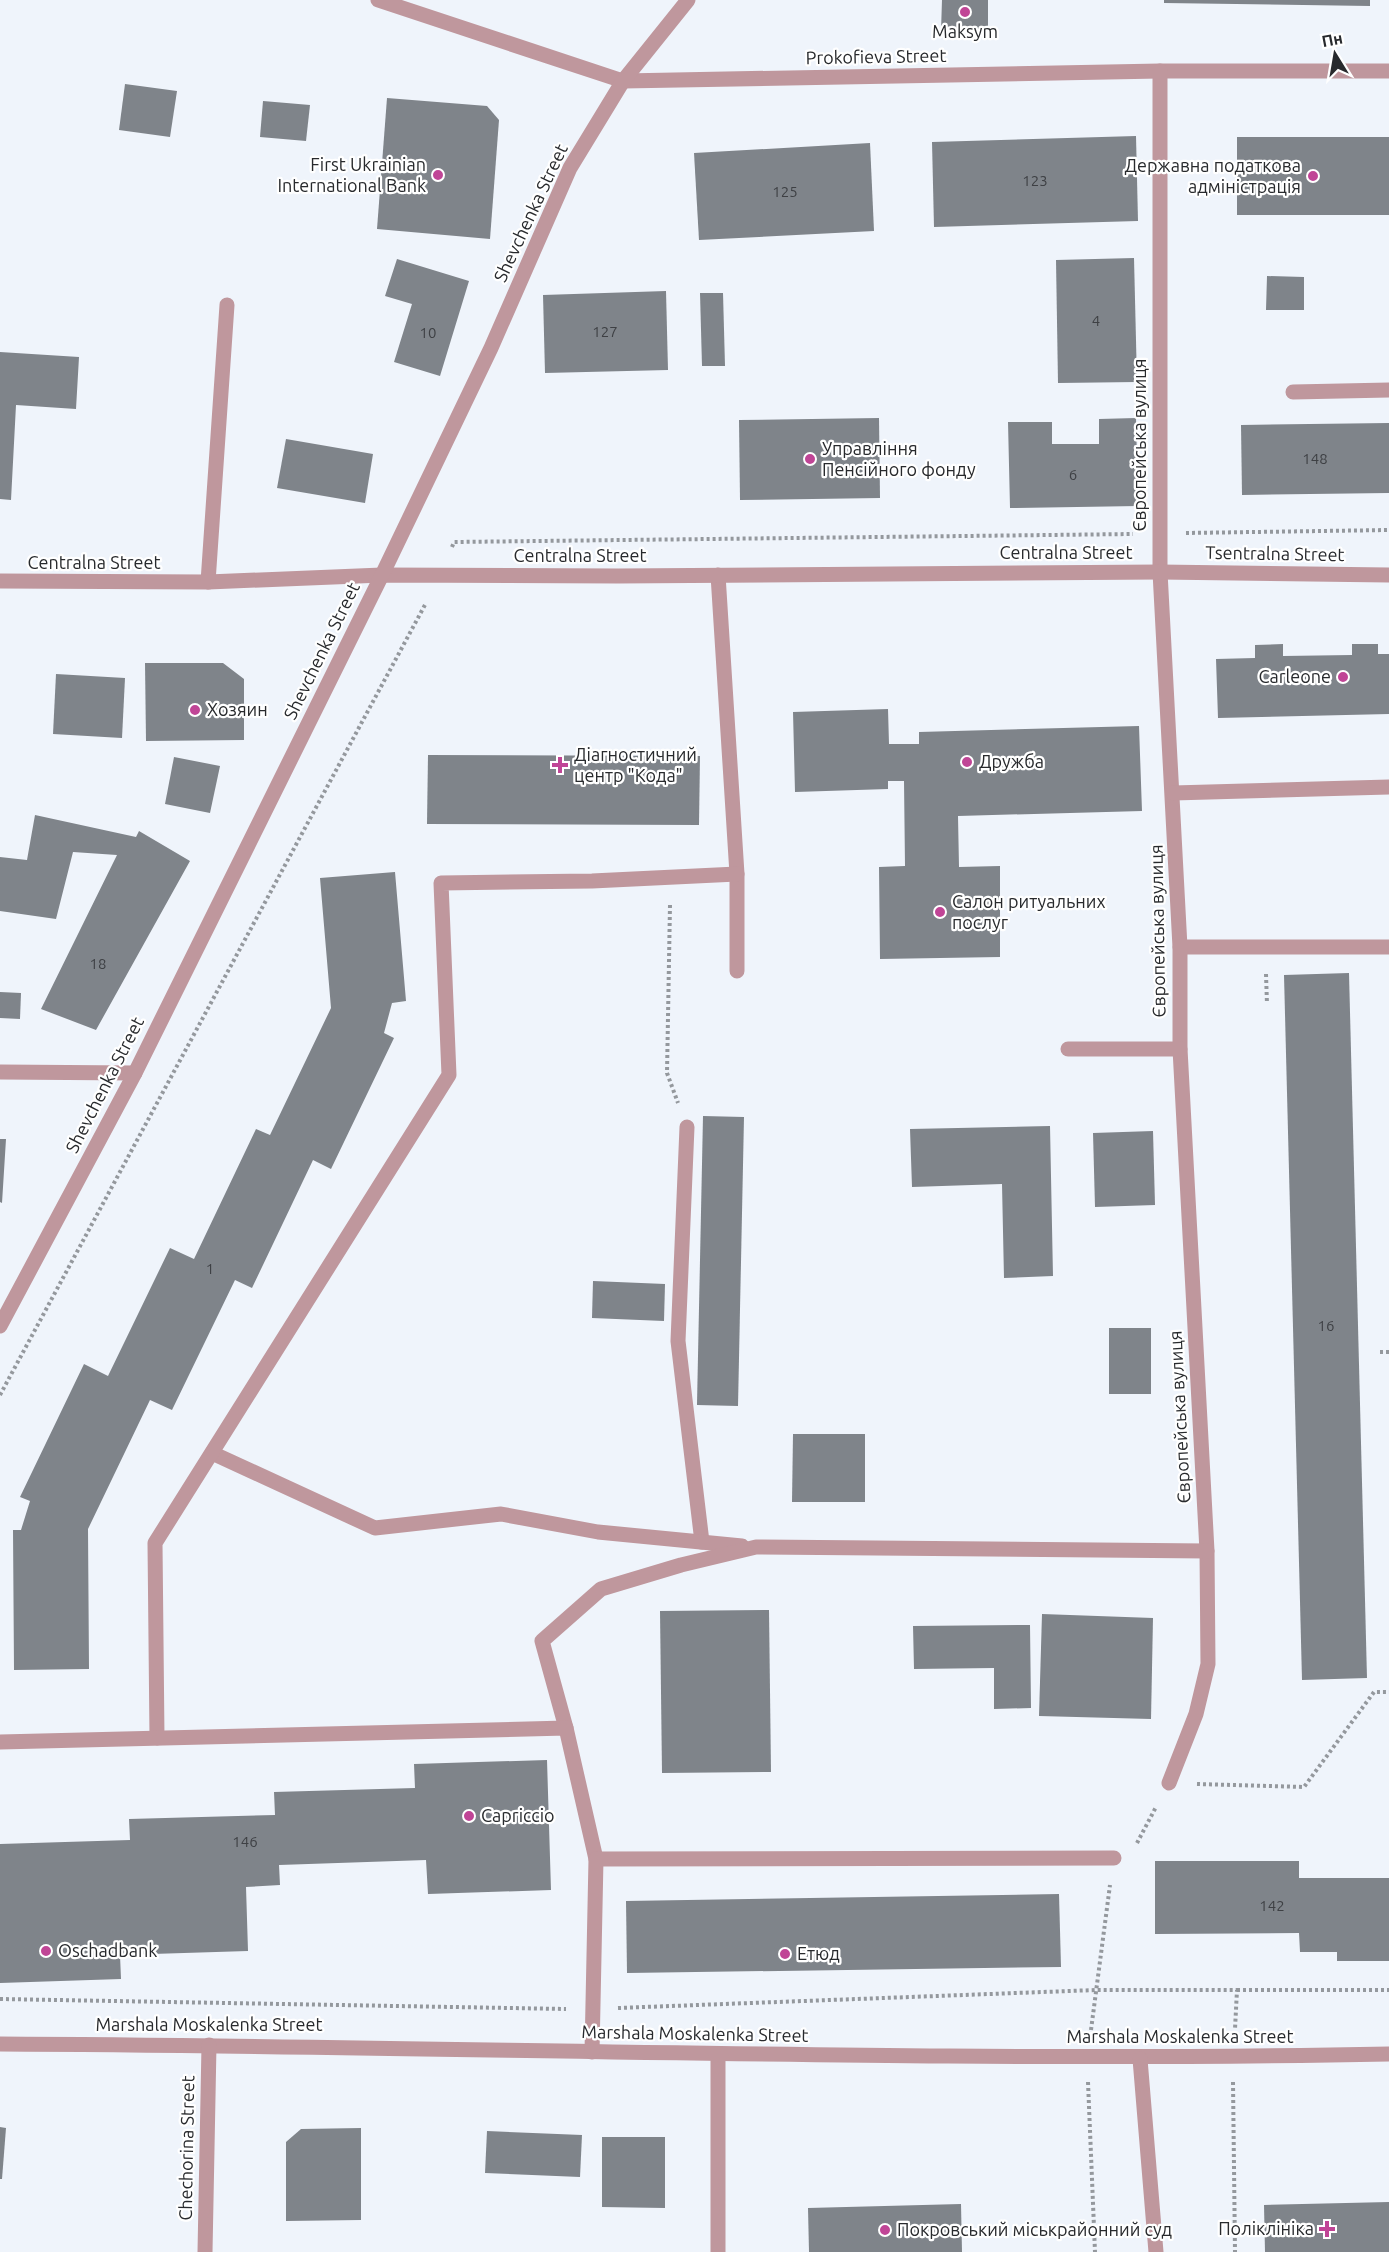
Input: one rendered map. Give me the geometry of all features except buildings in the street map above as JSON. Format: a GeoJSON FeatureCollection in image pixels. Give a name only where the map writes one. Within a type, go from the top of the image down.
{"type":"FeatureCollection","features":[{"type":"Feature","properties":{"kind":"street","name":"Prokofieva Street"},"geometry":{"type":"LineString","coordinates":[[378,0],[623,81],[1160,71],[1389,72]]}},
{"type":"Feature","properties":{"kind":"street","name":"Shevchenka Street"},"geometry":{"type":"LineString","coordinates":[[0,1326],[135,1073],[382,575],[491,348],[570,168],[623,81],[688,0]]}},
{"type":"Feature","properties":{"kind":"street","name":"Європейська вулиця"},"geometry":{"type":"LineString","coordinates":[[1160,71],[1160,572],[1180,947],[1179,1048],[1207,1551],[1208,1664],[1196,1714],[1169,1783]]}},
{"type":"Feature","properties":{"kind":"street"},"geometry":{"type":"LineString","coordinates":[[208,582],[227,305]]}},
{"type":"Feature","properties":{"kind":"street"},"geometry":{"type":"LineString","coordinates":[[1293,392],[1389,390]]}},
{"type":"Feature","properties":{"kind":"street","name":"Centralna Street"},"geometry":{"type":"LineString","coordinates":[[0,581],[208,582],[382,575],[1160,572]]}},
{"type":"Feature","properties":{"kind":"street","name":"Tsentralna Street"},"geometry":{"type":"LineString","coordinates":[[1160,572],[1389,575]]}},
{"type":"Feature","properties":{"kind":"street"},"geometry":{"type":"LineString","coordinates":[[718,575],[737,874],[737,971]]}},
{"type":"Feature","properties":{"kind":"street"},"geometry":{"type":"LineString","coordinates":[[1173,793],[1389,787]]}},
{"type":"Feature","properties":{"kind":"street"},"geometry":{"type":"LineString","coordinates":[[157,1738],[155,1543],[449,1075],[441,884],[592,882],[737,874]]}},
{"type":"Feature","properties":{"kind":"street"},"geometry":{"type":"LineString","coordinates":[[1180,947],[1389,947]]}},
{"type":"Feature","properties":{"kind":"street"},"geometry":{"type":"LineString","coordinates":[[1068,1049],[1179,1048]]}},
{"type":"Feature","properties":{"kind":"street"},"geometry":{"type":"LineString","coordinates":[[0,1072],[135,1073]]}},
{"type":"Feature","properties":{"kind":"street"},"geometry":{"type":"LineString","coordinates":[[687,1127],[678,1341],[702,1542]]}},
{"type":"Feature","properties":{"kind":"street"},"geometry":{"type":"LineString","coordinates":[[212,1453],[375,1528],[501,1514],[598,1532],[756,1547],[1207,1551]]}},
{"type":"Feature","properties":{"kind":"street"},"geometry":{"type":"LineString","coordinates":[[592,2052],[596,1859],[566,1728],[542,1641],[601,1589],[681,1564],[756,1547]]}},
{"type":"Feature","properties":{"kind":"street"},"geometry":{"type":"LineString","coordinates":[[0,1742],[566,1728]]}},
{"type":"Feature","properties":{"kind":"street"},"geometry":{"type":"LineString","coordinates":[[596,1859],[1114,1858]]}},
{"type":"Feature","properties":{"kind":"street","name":"Marshala Moskalenka Street"},"geometry":{"type":"LineString","coordinates":[[0,2044],[1140,2059],[1389,2054]]}},
{"type":"Feature","properties":{"kind":"street","name":"Chechorina Street"},"geometry":{"type":"LineString","coordinates":[[205,2252],[209,2045]]}},
{"type":"Feature","properties":{"kind":"street"},"geometry":{"type":"LineString","coordinates":[[718,2054],[718,2252]]}},
{"type":"Feature","properties":{"kind":"street"},"geometry":{"type":"LineString","coordinates":[[1140,2059],[1156,2252]]}},
{"type":"Feature","properties":{"kind":"path"},"geometry":{"type":"LineString","coordinates":[[0,1395],[441,575],[454,542],[1389,530]]}},
{"type":"Feature","properties":{"kind":"path"},"geometry":{"type":"LineString","coordinates":[[670,877],[668,1073],[687,1127]]}},
{"type":"Feature","properties":{"kind":"path"},"geometry":{"type":"LineString","coordinates":[[1380,1352],[1389,1352]]}},
{"type":"Feature","properties":{"kind":"path"},"geometry":{"type":"LineString","coordinates":[[1095,2252],[1087,2058],[1114,1858],[1135,1846],[1169,1783],[1304,1787],[1374,1692],[1389,1692]]}},
{"type":"Feature","properties":{"kind":"path"},"geometry":{"type":"LineString","coordinates":[[0,1999],[593,2009],[1096,1990]]}},
{"type":"Feature","properties":{"kind":"path"},"geometry":{"type":"LineString","coordinates":[[1237,1990],[1389,1990]]}},
{"type":"Feature","properties":{"kind":"place","name":"Maksym"},"geometry":{"type":"Point","coordinates":[965,12]}},
{"type":"Feature","properties":{"kind":"place","name":"First Ukrainian International Bank"},"geometry":{"type":"Point","coordinates":[438,175]}},
{"type":"Feature","properties":{"kind":"place","name":"Державна податкова адміністрація"},"geometry":{"type":"Point","coordinates":[1313,176]}},
{"type":"Feature","properties":{"kind":"place","name":"Управління Пенсійного фонду"},"geometry":{"type":"Point","coordinates":[810,459]}},
{"type":"Feature","properties":{"kind":"place","name":"Carleone"},"geometry":{"type":"Point","coordinates":[1343,677]}},
{"type":"Feature","properties":{"kind":"place","name":"Хозяин"},"geometry":{"type":"Point","coordinates":[195,710]}},
{"type":"Feature","properties":{"kind":"place","name":"Дружба"},"geometry":{"type":"Point","coordinates":[967,762]}},
{"type":"Feature","properties":{"kind":"place","name":"Діагностичний центр \"Кода\""},"geometry":{"type":"Point","coordinates":[560,765]}},
{"type":"Feature","properties":{"kind":"place","name":"Салон ритуальних послуг"},"geometry":{"type":"Point","coordinates":[940,912]}},
{"type":"Feature","properties":{"kind":"place","name":"Capriccio"},"geometry":{"type":"Point","coordinates":[469,1816]}},
{"type":"Feature","properties":{"kind":"place","name":"Oschadbank"},"geometry":{"type":"Point","coordinates":[46,1951]}},
{"type":"Feature","properties":{"kind":"place","name":"Етюд"},"geometry":{"type":"Point","coordinates":[785,1954]}},
{"type":"Feature","properties":{"kind":"place","name":"Поліклініка"},"geometry":{"type":"Point","coordinates":[1327,2229]}},
{"type":"Feature","properties":{"kind":"place","name":"Покровський міськрайонний суд"},"geometry":{"type":"Point","coordinates":[885,2230]}}]}
